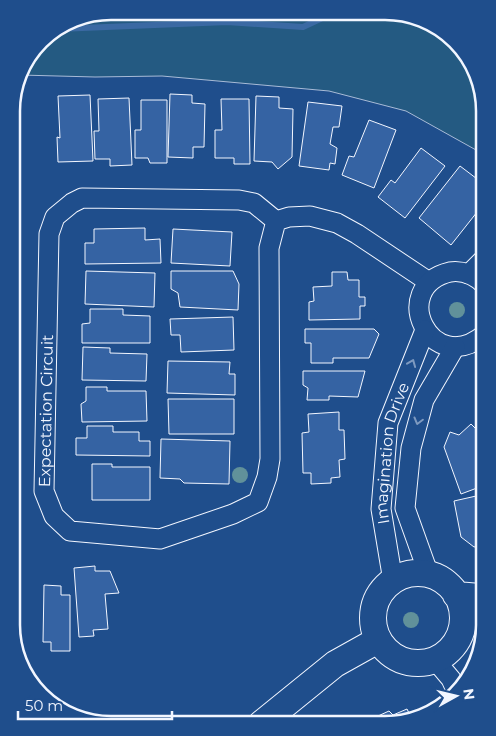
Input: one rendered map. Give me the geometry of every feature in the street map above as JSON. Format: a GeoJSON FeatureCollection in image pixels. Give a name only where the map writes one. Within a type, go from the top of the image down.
{"type":"FeatureCollection","features":[{"type":"Feature","properties":{"kind":"street","name":"Expectation Circuit"},"geometry":{"type":"LineString","coordinates":[[82,198],[239,200],[254,203],[276,220],[269,248],[270,459],[258,502],[233,514],[160,539],[70,531],[54,516],[44,491],[49,234],[55,217],[72,203],[82,198]]}},
{"type":"Feature","properties":{"kind":"street"},"geometry":{"type":"LineString","coordinates":[[276,220],[310,216],[337,223],[357,234],[429,282]]}},
{"type":"Feature","properties":{"kind":"street"},"geometry":{"type":"LineString","coordinates":[[469,274],[476,267]]}},
{"type":"Feature","properties":{"kind":"street"},"geometry":{"type":"LineString","coordinates":[[476,278],[455,271],[441,275],[429,282],[422,293],[419,306],[420,319],[425,330],[433,339],[443,345],[455,347],[466,346],[476,341]]}},
{"type":"Feature","properties":{"kind":"street","name":"Imagination Drive"},"geometry":{"type":"LineString","coordinates":[[393,581],[381,509],[388,423],[425,330]]}},
{"type":"Feature","properties":{"kind":"street","name":"Imagination Drive"},"geometry":{"type":"LineString","coordinates":[[429,575],[406,508],[411,448],[424,400],[455,347]]}},
{"type":"Feature","properties":{"kind":"street"},"geometry":{"type":"LineString","coordinates":[[416,574],[429,575],[440,579],[456,595],[462,610],[462,625],[457,640],[448,652],[435,660],[422,663],[403,660],[386,650],[378,640],[373,619],[375,608],[378,597],[393,581],[404,576],[416,574]]}},
{"type":"Feature","properties":{"kind":"street"},"geometry":{"type":"LineString","coordinates":[[456,595],[476,596]]}},
{"type":"Feature","properties":{"kind":"street"},"geometry":{"type":"LineString","coordinates":[[271,716],[335,664],[378,640]]}},
{"type":"Feature","properties":{"kind":"street"},"geometry":{"type":"LineString","coordinates":[[435,660],[444,671]]}},
{"type":"Feature","properties":{"kind":"shaded area"},"geometry":{"type":"Polygon","coordinates":[[[385,20],[408,23],[430,32],[440,39],[464,66],[471,82],[475,99],[476,150],[406,111],[329,91],[162,76],[27,75],[43,51],[61,35],[76,27],[99,21],[385,20]]]}},
{"type":"Feature","properties":{"kind":"building"},"geometry":{"type":"Polygon","coordinates":[[[170,94],[192,95],[192,103],[205,104],[204,147],[193,147],[193,158],[168,157],[170,94]]]}},
{"type":"Feature","properties":{"kind":"building"},"geometry":{"type":"Polygon","coordinates":[[[90,95],[93,161],[58,162],[57,137],[60,138],[58,96],[90,95]]]}},
{"type":"Feature","properties":{"kind":"building"},"geometry":{"type":"Polygon","coordinates":[[[256,96],[279,97],[279,108],[293,109],[292,157],[278,169],[272,162],[254,161],[256,96]]]}},
{"type":"Feature","properties":{"kind":"building"},"geometry":{"type":"Polygon","coordinates":[[[129,98],[132,165],[110,166],[110,159],[95,159],[94,131],[99,131],[98,99],[129,98]]]}},
{"type":"Feature","properties":{"kind":"building"},"geometry":{"type":"Polygon","coordinates":[[[221,99],[249,99],[250,164],[234,164],[234,158],[215,158],[215,130],[222,130],[221,99]]]}},
{"type":"Feature","properties":{"kind":"building"},"geometry":{"type":"Polygon","coordinates":[[[141,100],[167,100],[167,163],[150,163],[148,158],[135,158],[135,130],[141,130],[141,100]]]}},
{"type":"Feature","properties":{"kind":"building"},"geometry":{"type":"Polygon","coordinates":[[[308,102],[342,106],[339,127],[333,127],[330,144],[337,148],[335,164],[330,163],[329,170],[299,166],[308,102]]]}},
{"type":"Feature","properties":{"kind":"building"},"geometry":{"type":"Polygon","coordinates":[[[369,120],[396,130],[374,188],[342,175],[349,156],[354,157],[369,120]]]}},
{"type":"Feature","properties":{"kind":"building"},"geometry":{"type":"Polygon","coordinates":[[[421,148],[445,166],[405,218],[378,197],[391,180],[395,183],[421,148]]]}},
{"type":"Feature","properties":{"kind":"building"},"geometry":{"type":"Polygon","coordinates":[[[460,166],[476,178],[476,213],[451,245],[419,218],[460,166]]]}},
{"type":"Feature","properties":{"kind":"building"},"geometry":{"type":"Polygon","coordinates":[[[145,228],[145,240],[160,239],[161,263],[85,264],[85,243],[94,243],[94,229],[145,228]]]}},
{"type":"Feature","properties":{"kind":"building"},"geometry":{"type":"Polygon","coordinates":[[[173,229],[232,232],[230,266],[171,263],[173,229]]]}},
{"type":"Feature","properties":{"kind":"building"},"geometry":{"type":"Polygon","coordinates":[[[86,271],[155,273],[154,307],[85,304],[86,271]]]}},
{"type":"Feature","properties":{"kind":"building"},"geometry":{"type":"Polygon","coordinates":[[[171,271],[233,271],[239,284],[238,310],[180,307],[178,293],[171,289],[171,271]]]}},
{"type":"Feature","properties":{"kind":"building"},"geometry":{"type":"Polygon","coordinates":[[[332,272],[347,272],[348,280],[359,280],[359,297],[365,297],[365,306],[360,306],[360,319],[309,320],[309,302],[314,301],[313,287],[332,286],[332,272]]]}},
{"type":"Feature","properties":{"kind":"building"},"geometry":{"type":"Polygon","coordinates":[[[90,309],[123,309],[123,315],[150,316],[150,343],[82,343],[82,324],[90,323],[90,309]]]}},
{"type":"Feature","properties":{"kind":"building"},"geometry":{"type":"Polygon","coordinates":[[[233,317],[234,350],[181,352],[180,335],[171,335],[170,319],[233,317]]]}},
{"type":"Feature","properties":{"kind":"building"},"geometry":{"type":"Polygon","coordinates":[[[305,329],[374,329],[379,334],[369,358],[333,358],[333,363],[311,363],[311,343],[305,343],[305,329]]]}},
{"type":"Feature","properties":{"kind":"building"},"geometry":{"type":"Polygon","coordinates":[[[83,347],[110,348],[110,353],[147,354],[146,381],[82,380],[83,347]]]}},
{"type":"Feature","properties":{"kind":"building"},"geometry":{"type":"Polygon","coordinates":[[[168,361],[230,362],[229,374],[235,374],[235,395],[167,393],[168,361]]]}},
{"type":"Feature","properties":{"kind":"building"},"geometry":{"type":"Polygon","coordinates":[[[303,371],[365,371],[358,397],[329,396],[329,400],[307,400],[308,388],[303,385],[303,371]]]}},
{"type":"Feature","properties":{"kind":"building"},"geometry":{"type":"Polygon","coordinates":[[[86,387],[107,387],[107,391],[146,391],[147,421],[82,422],[81,404],[86,401],[86,387]]]}},
{"type":"Feature","properties":{"kind":"building"},"geometry":{"type":"Polygon","coordinates":[[[168,399],[234,399],[234,434],[169,434],[168,399]]]}},
{"type":"Feature","properties":{"kind":"building"},"geometry":{"type":"Polygon","coordinates":[[[339,412],[339,430],[344,430],[345,459],[339,460],[340,477],[331,478],[331,483],[311,484],[311,473],[303,473],[302,433],[309,432],[308,414],[339,412]]]}},
{"type":"Feature","properties":{"kind":"building"},"geometry":{"type":"Polygon","coordinates":[[[471,424],[476,429],[476,488],[461,494],[444,447],[450,432],[459,435],[471,424]]]}},
{"type":"Feature","properties":{"kind":"building"},"geometry":{"type":"Polygon","coordinates":[[[87,426],[113,426],[113,432],[139,432],[139,441],[150,441],[150,456],[76,455],[76,438],[87,438],[87,426]]]}},
{"type":"Feature","properties":{"kind":"building"},"geometry":{"type":"Polygon","coordinates":[[[161,439],[230,441],[229,484],[184,483],[180,479],[160,478],[161,439]]]}},
{"type":"Feature","properties":{"kind":"building"},"geometry":{"type":"Polygon","coordinates":[[[92,464],[112,464],[112,467],[150,467],[150,500],[92,500],[92,464]]]}},
{"type":"Feature","properties":{"kind":"building"},"geometry":{"type":"Polygon","coordinates":[[[476,496],[476,547],[461,537],[454,501],[476,496]]]}},
{"type":"Feature","properties":{"kind":"building"},"geometry":{"type":"Polygon","coordinates":[[[95,566],[95,571],[110,571],[119,593],[105,594],[108,629],[93,630],[94,636],[79,637],[74,568],[95,566]]]}},
{"type":"Feature","properties":{"kind":"building"},"geometry":{"type":"Polygon","coordinates":[[[44,585],[61,586],[61,595],[70,595],[70,651],[51,651],[51,642],[43,642],[44,585]]]}},
{"type":"Feature","properties":{"kind":"building"},"geometry":{"type":"Polygon","coordinates":[[[407,709],[409,713],[397,715],[378,716],[389,711],[393,715],[407,709]]]}},
{"type":"Feature","properties":{"kind":"waterway"},"geometry":{"type":"LineString","coordinates":[[73,28],[227,22],[303,27],[318,20]]}}]}
